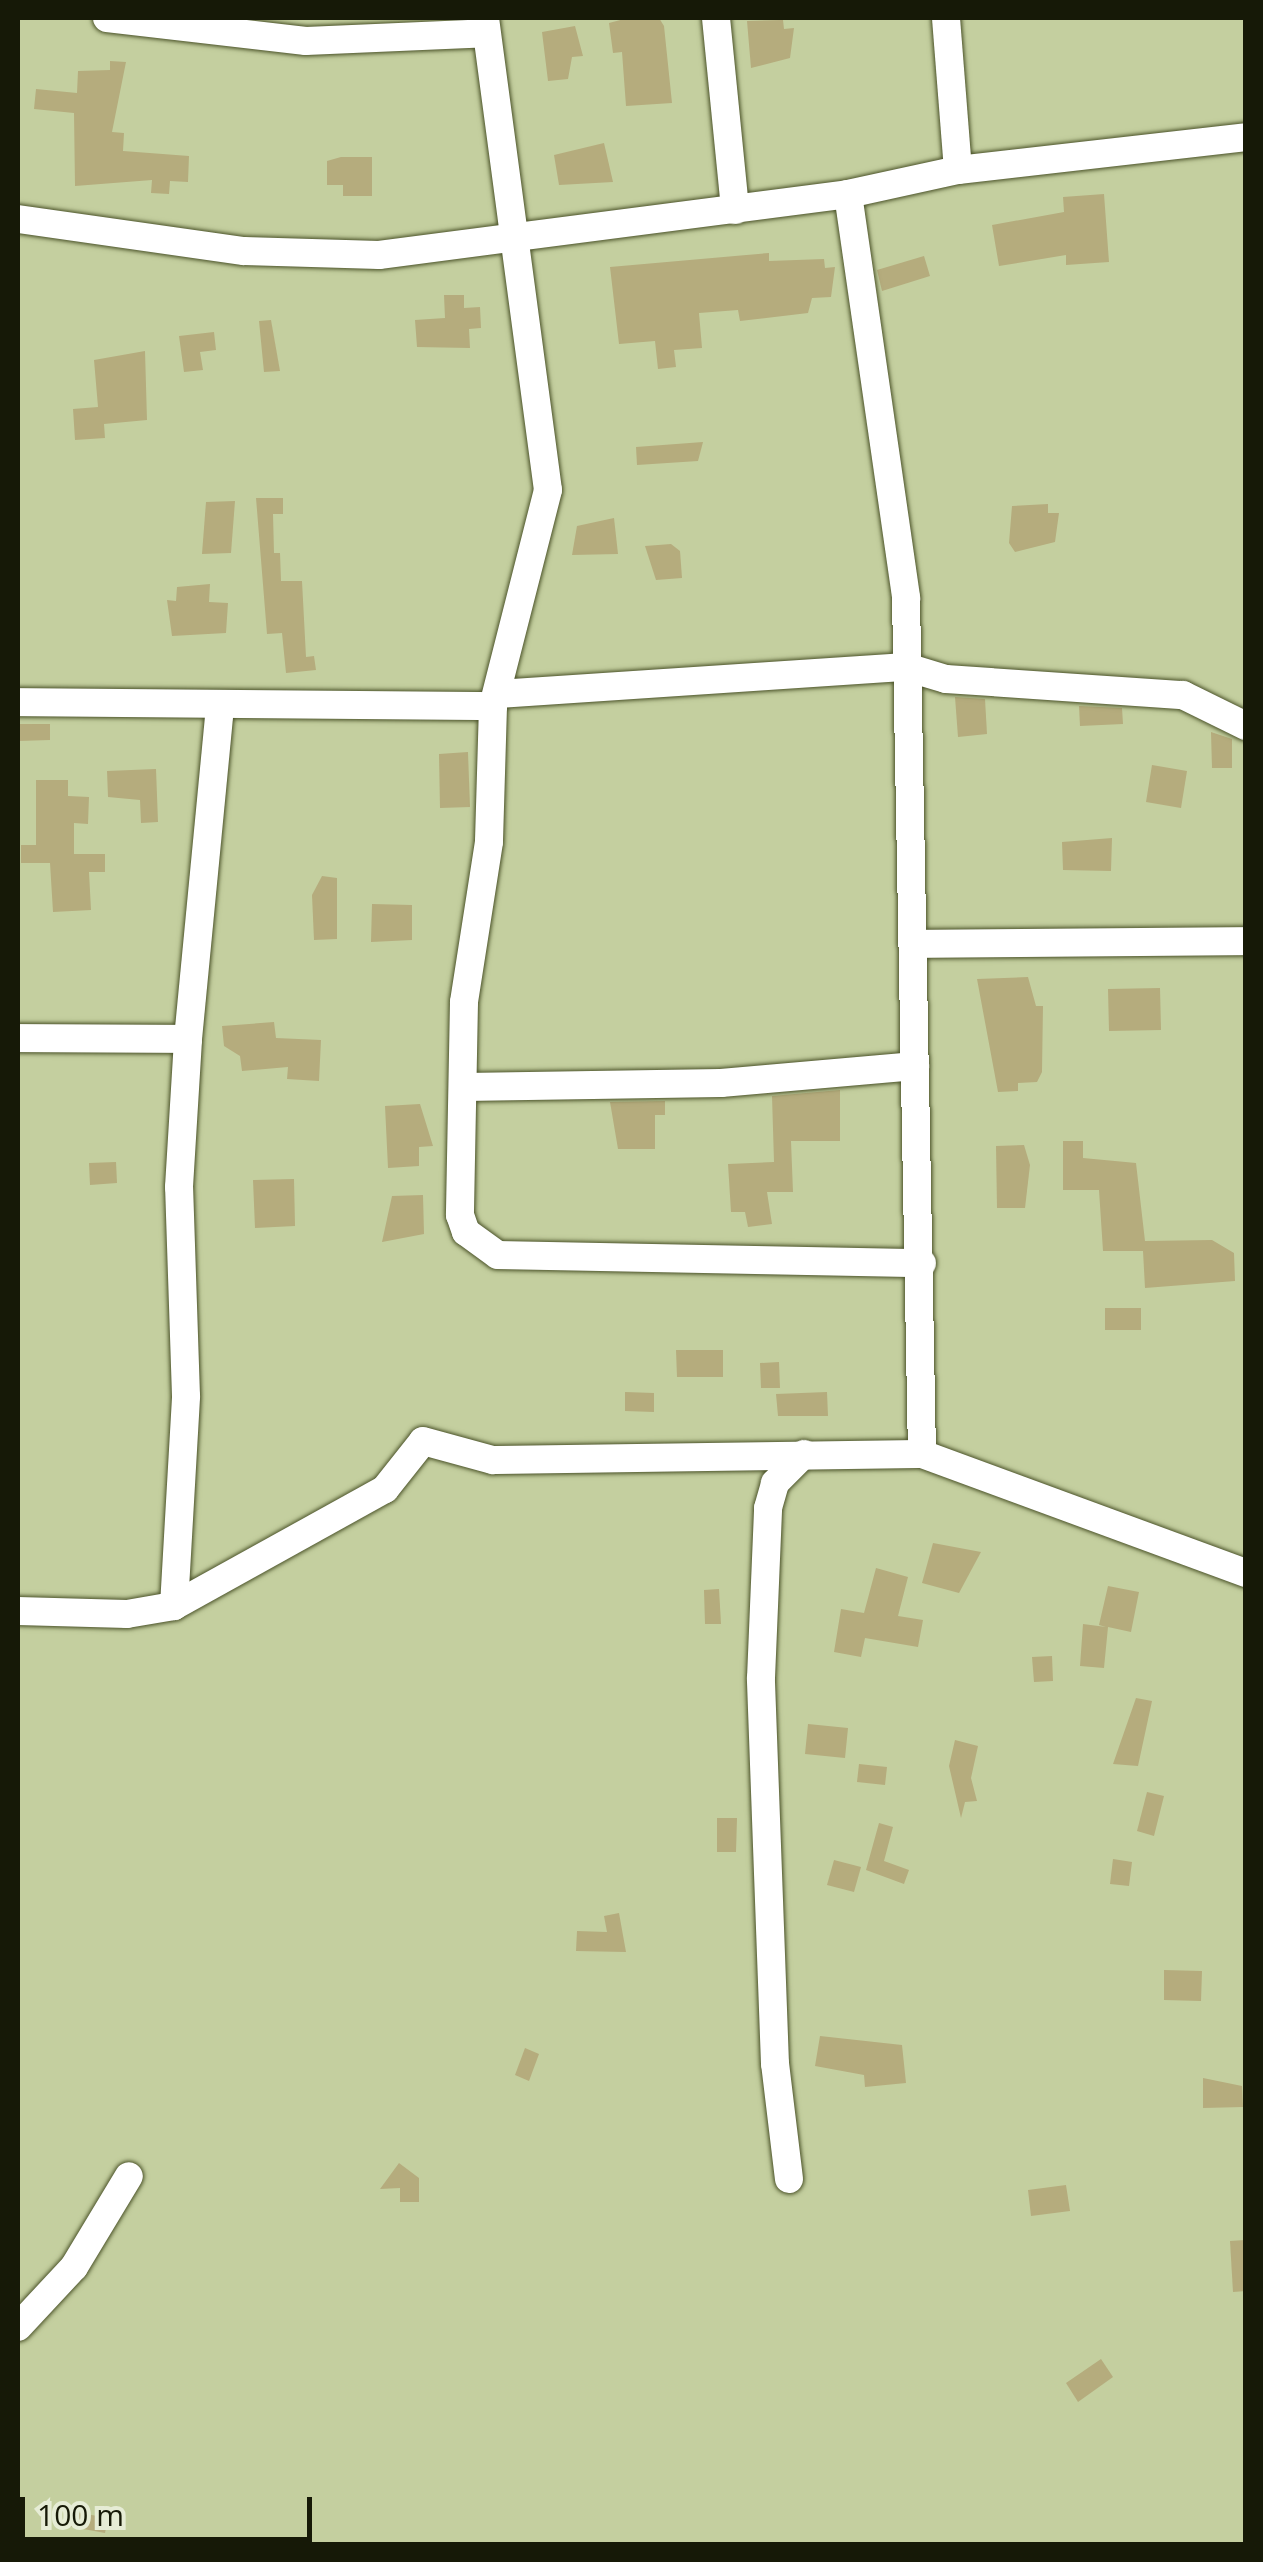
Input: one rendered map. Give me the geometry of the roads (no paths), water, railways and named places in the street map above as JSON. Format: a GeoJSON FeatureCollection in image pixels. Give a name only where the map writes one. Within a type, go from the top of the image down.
{"type":"FeatureCollection","features":[{"type":"Feature","properties":{"kind":"street"},"geometry":{"type":"LineString","coordinates":[[107,18],[262,26],[375,41],[486,26],[548,490],[495,700],[490,842],[464,1002],[460,1214],[466,1232],[498,1255],[922,1263]]}},
{"type":"Feature","properties":{"kind":"street"},"geometry":{"type":"LineString","coordinates":[[716,18],[735,210]]}},
{"type":"Feature","properties":{"kind":"street"},"geometry":{"type":"LineString","coordinates":[[946,18],[958,170]]}},
{"type":"Feature","properties":{"kind":"street"},"geometry":{"type":"LineString","coordinates":[[18,219],[263,252],[379,256],[848,194],[958,170],[1246,137]]}},
{"type":"Feature","properties":{"kind":"street"},"geometry":{"type":"LineString","coordinates":[[848,194],[902,546],[916,944],[914,1066],[922,1263],[922,1454]]}},
{"type":"Feature","properties":{"kind":"street"},"geometry":{"type":"LineString","coordinates":[[18,702],[220,705],[495,700],[906,667],[946,678],[1183,695],[1246,726]]}},
{"type":"Feature","properties":{"kind":"street"},"geometry":{"type":"LineString","coordinates":[[174,1606],[186,1396],[179,1187],[188,1039],[220,705]]}},
{"type":"Feature","properties":{"kind":"street"},"geometry":{"type":"LineString","coordinates":[[916,944],[1246,941]]}},
{"type":"Feature","properties":{"kind":"street"},"geometry":{"type":"LineString","coordinates":[[18,1038],[188,1039]]}},
{"type":"Feature","properties":{"kind":"street"},"geometry":{"type":"LineString","coordinates":[[464,1088],[720,1083],[914,1066]]}},
{"type":"Feature","properties":{"kind":"street"},"geometry":{"type":"LineString","coordinates":[[18,1611],[127,1614],[174,1606],[385,1490],[423,1440],[494,1460],[922,1454],[1246,1573]]}},
{"type":"Feature","properties":{"kind":"street"},"geometry":{"type":"LineString","coordinates":[[789,2179],[775,2064],[761,1678],[768,1508],[775,1483],[804,1454]]}},
{"type":"Feature","properties":{"kind":"street"},"geometry":{"type":"LineString","coordinates":[[18,2328],[74,2267],[129,2176]]}}]}
